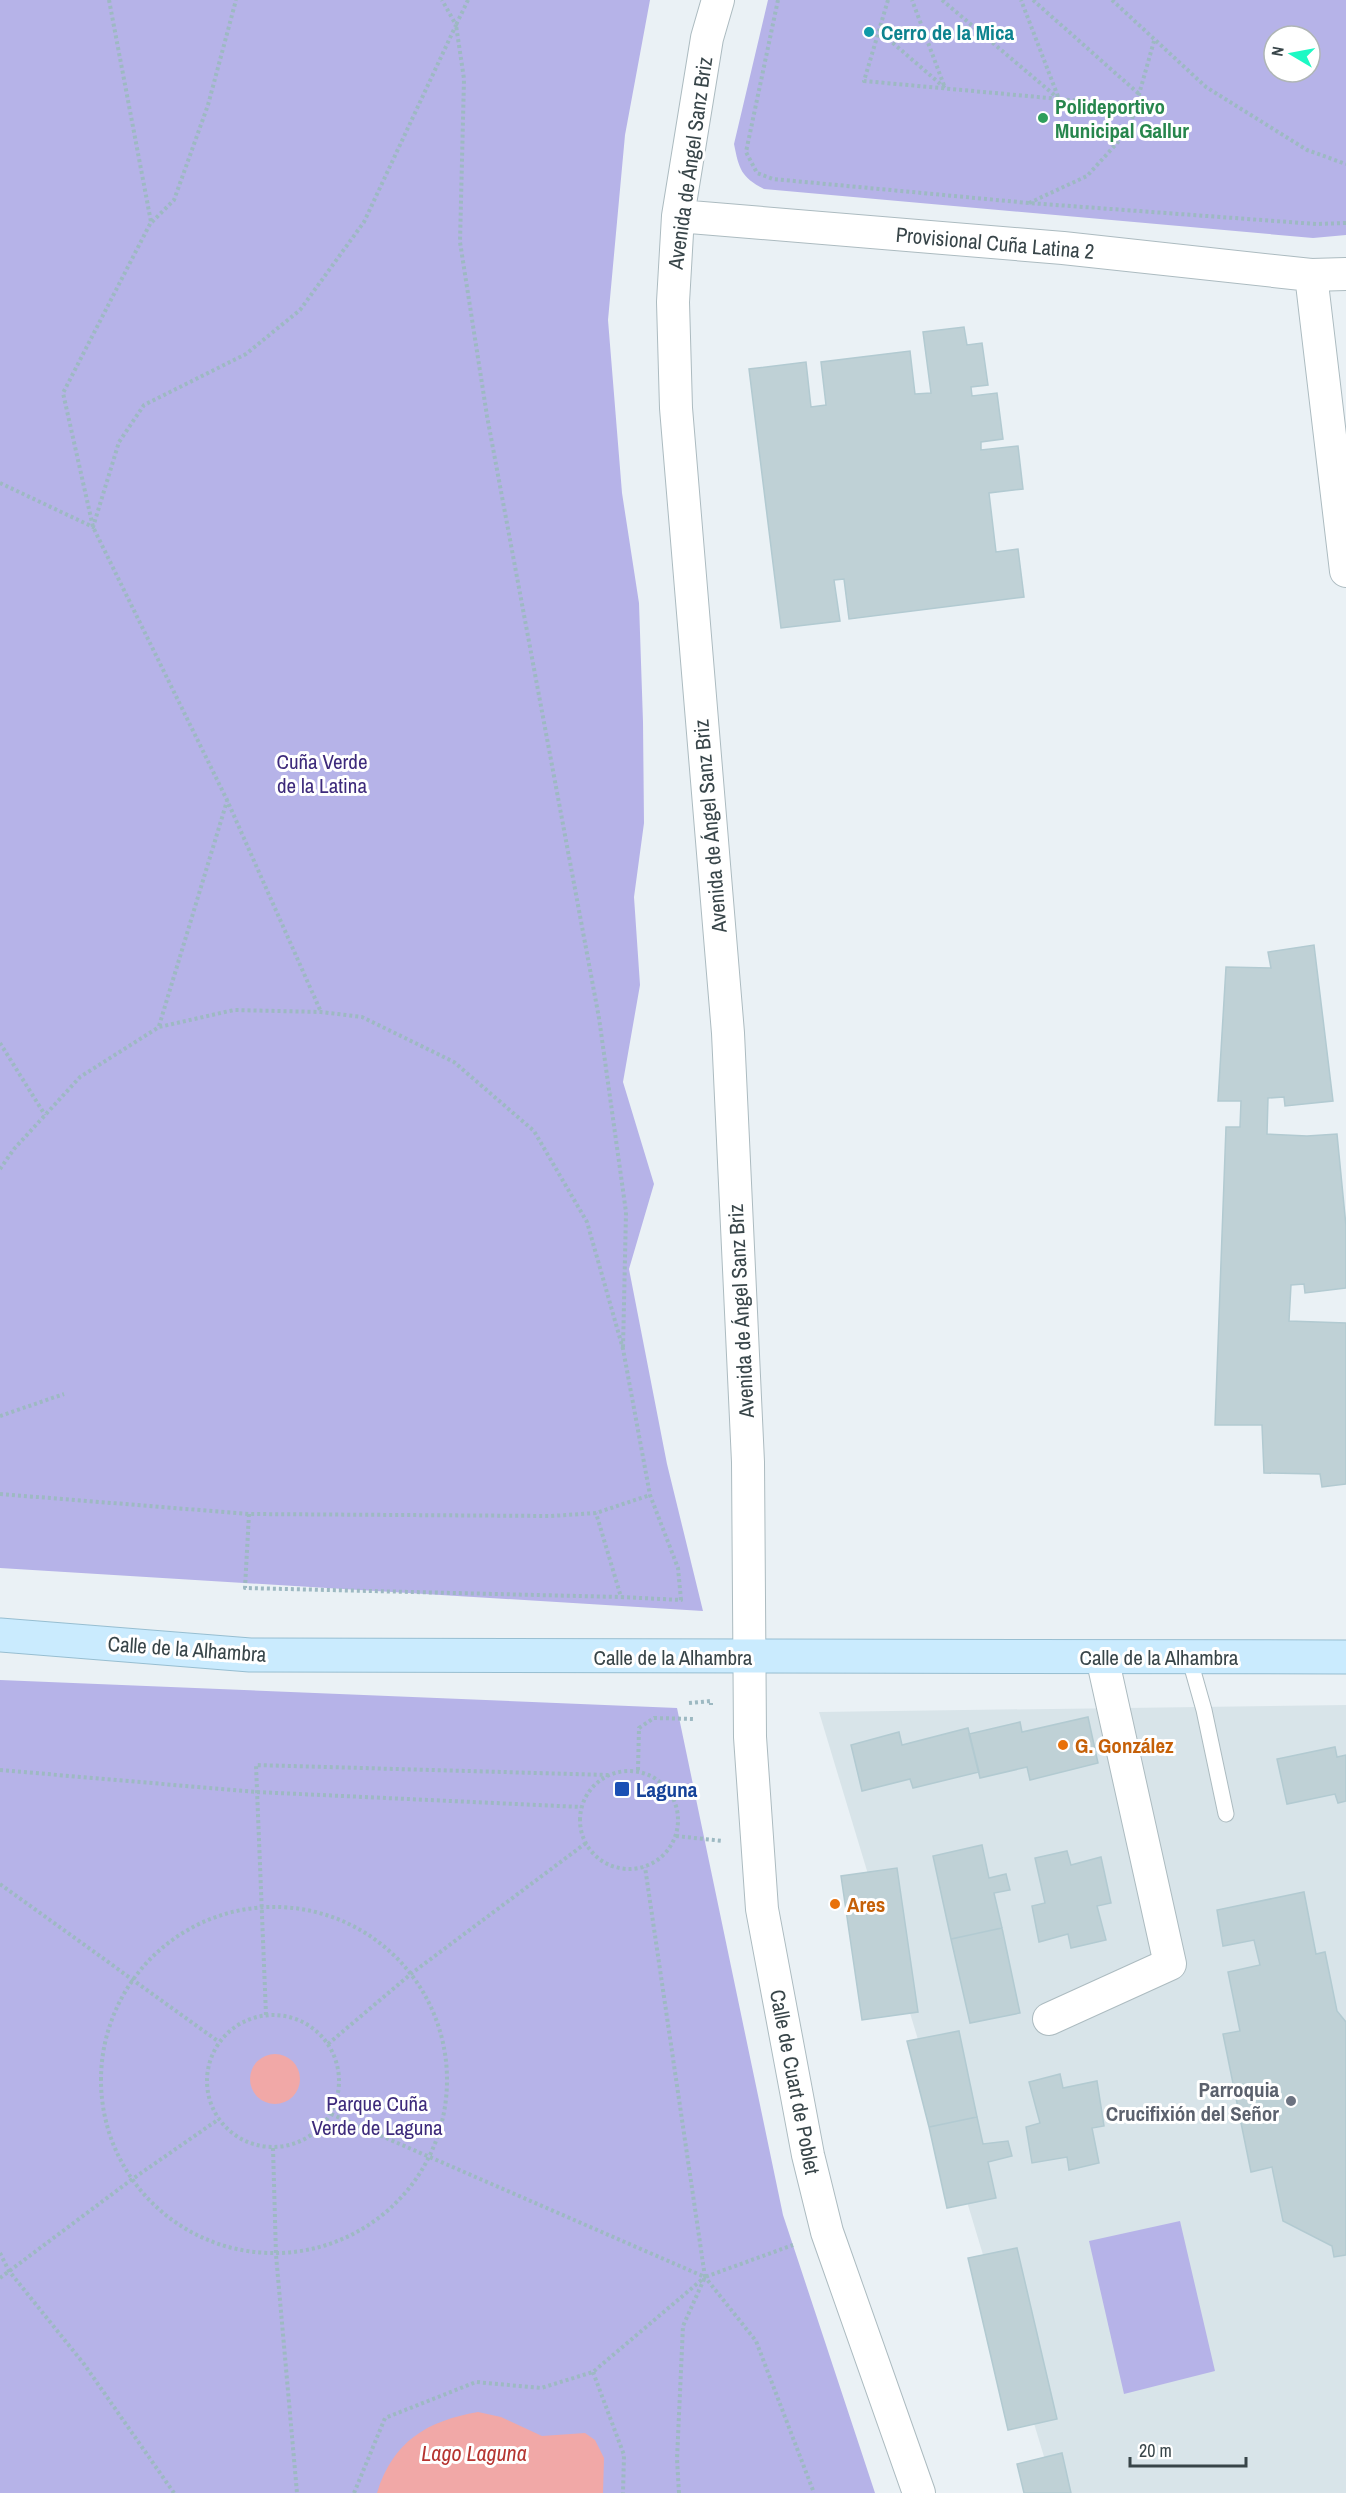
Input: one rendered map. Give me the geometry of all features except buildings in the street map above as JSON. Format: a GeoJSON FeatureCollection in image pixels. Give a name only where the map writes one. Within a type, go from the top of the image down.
{"type":"FeatureCollection","features":[{"type":"Feature","properties":{"kind":"main road","name":"Calle de la Alhambra"},"geometry":{"type":"LineString","coordinates":[[0,1635],[250,1655],[1346,1657]]}},
{"type":"Feature","properties":{"kind":"street","name":"Avenida de Ángel Sanz Briz"},"geometry":{"type":"LineString","coordinates":[[718,0],[707,38],[678,216],[673,302],[676,408],[728,1033],[748,1462],[749,1656]]}},
{"type":"Feature","properties":{"kind":"street","name":"Provisional Cuña Latina 2"},"geometry":{"type":"LineString","coordinates":[[678,216],[1063,248],[1311,275],[1346,274]]}},
{"type":"Feature","properties":{"kind":"street"},"geometry":{"type":"LineString","coordinates":[[1311,275],[1346,571]]}},
{"type":"Feature","properties":{"kind":"street","name":"Calle de Cuart de Poblet"},"geometry":{"type":"LineString","coordinates":[[749,1656],[750,1737],[765,1921],[808,2155],[827,2232],[919,2493]]}},
{"type":"Feature","properties":{"kind":"street"},"geometry":{"type":"LineString","coordinates":[[1049,2019],[1170,1964],[1102,1657]]}},
{"type":"Feature","properties":{"kind":"lane"},"geometry":{"type":"LineString","coordinates":[[1189,1657],[1204,1710],[1226,1814]]}},
{"type":"Feature","properties":{"kind":"path"},"geometry":{"type":"LineString","coordinates":[[109,0],[151,222]]}},
{"type":"Feature","properties":{"kind":"path"},"geometry":{"type":"LineString","coordinates":[[236,0],[208,105],[174,200],[151,222],[63,393],[93,527],[227,800],[321,1012]]}},
{"type":"Feature","properties":{"kind":"path"},"geometry":{"type":"LineString","coordinates":[[442,0],[456,25],[464,79],[460,242],[487,416],[599,1018],[626,1212],[622,1349]]}},
{"type":"Feature","properties":{"kind":"path"},"geometry":{"type":"LineString","coordinates":[[93,527],[119,442],[144,405],[246,354],[300,310],[364,222],[468,0]]}},
{"type":"Feature","properties":{"kind":"path"},"geometry":{"type":"LineString","coordinates":[[778,0],[746,152],[757,173],[773,179],[1029,203],[1316,224],[1346,223]]}},
{"type":"Feature","properties":{"kind":"path"},"geometry":{"type":"LineString","coordinates":[[888,0],[864,81],[1136,106]]}},
{"type":"Feature","properties":{"kind":"path"},"geometry":{"type":"LineString","coordinates":[[912,0],[945,88]]}},
{"type":"Feature","properties":{"kind":"path"},"geometry":{"type":"LineString","coordinates":[[942,0],[1059,99]]}},
{"type":"Feature","properties":{"kind":"path"},"geometry":{"type":"LineString","coordinates":[[1021,0],[1059,99]]}},
{"type":"Feature","properties":{"kind":"path"},"geometry":{"type":"LineString","coordinates":[[1033,0],[1139,94]]}},
{"type":"Feature","properties":{"kind":"path"},"geometry":{"type":"LineString","coordinates":[[1112,0],[1206,87],[1307,150],[1346,164]]}},
{"type":"Feature","properties":{"kind":"path"},"geometry":{"type":"LineString","coordinates":[[879,31],[945,88]]}},
{"type":"Feature","properties":{"kind":"path"},"geometry":{"type":"LineString","coordinates":[[1029,203],[1087,176],[1129,130],[1154,41]]}},
{"type":"Feature","properties":{"kind":"path"},"geometry":{"type":"LineString","coordinates":[[0,483],[93,527]]}},
{"type":"Feature","properties":{"kind":"path"},"geometry":{"type":"LineString","coordinates":[[159,1027],[227,800]]}},
{"type":"Feature","properties":{"kind":"path"},"geometry":{"type":"LineString","coordinates":[[0,1169],[14,1149],[80,1077],[159,1027],[234,1010],[321,1012],[362,1017],[454,1062],[534,1131],[587,1222],[622,1349],[650,1495],[678,1568],[681,1600],[245,1588],[249,1514]]}},
{"type":"Feature","properties":{"kind":"path"},"geometry":{"type":"LineString","coordinates":[[0,1043],[45,1115]]}},
{"type":"Feature","properties":{"kind":"path"},"geometry":{"type":"LineString","coordinates":[[0,1416],[64,1394]]}},
{"type":"Feature","properties":{"kind":"path"},"geometry":{"type":"LineString","coordinates":[[0,1494],[249,1514],[551,1516],[596,1513],[650,1495]]}},
{"type":"Feature","properties":{"kind":"path"},"geometry":{"type":"LineString","coordinates":[[596,1513],[621,1598]]}},
{"type":"Feature","properties":{"kind":"path"},"geometry":{"type":"LineString","coordinates":[[688,1703],[711,1701],[712,1713]]}},
{"type":"Feature","properties":{"kind":"path"},"geometry":{"type":"LineString","coordinates":[[638,1770],[639,1728],[654,1718],[695,1719]]}},
{"type":"Feature","properties":{"kind":"path"},"geometry":{"type":"LineString","coordinates":[[266,2015],[256,1765],[608,1775]]}},
{"type":"Feature","properties":{"kind":"path"},"geometry":{"type":"LineString","coordinates":[[0,1770],[256,1792],[582,1807]]}},
{"type":"Feature","properties":{"kind":"path"},"geometry":{"type":"LineString","coordinates":[[623,1770],[638,1770],[654,1777],[667,1788],[676,1802],[679,1819],[676,1836],[669,1849],[645,1867],[631,1869],[604,1863],[593,1854],[586,1843],[579,1819],[586,1794],[596,1783],[608,1775],[623,1770]]}},
{"type":"Feature","properties":{"kind":"path"},"geometry":{"type":"LineString","coordinates":[[718,1829],[718,1840]]}},
{"type":"Feature","properties":{"kind":"path"},"geometry":{"type":"LineString","coordinates":[[676,1836],[758,1844]]}},
{"type":"Feature","properties":{"kind":"path"},"geometry":{"type":"LineString","coordinates":[[328,2044],[412,1973],[586,1843]]}},
{"type":"Feature","properties":{"kind":"path"},"geometry":{"type":"LineString","coordinates":[[645,1867],[705,2277],[683,2326],[677,2458],[679,2493]]}},
{"type":"Feature","properties":{"kind":"path"},"geometry":{"type":"LineString","coordinates":[[0,1884],[219,2042]]}},
{"type":"Feature","properties":{"kind":"path"},"geometry":{"type":"LineString","coordinates":[[260,1906],[303,1908],[344,1920],[382,1942],[412,1973],[436,2015],[447,2063],[445,2111],[430,2157],[403,2197],[367,2228],[324,2247],[276,2255],[234,2250],[194,2236],[159,2212],[130,2180],[107,2132],[99,2079],[108,2026],[132,1978],[167,1942],[211,1917],[260,1906]]}},
{"type":"Feature","properties":{"kind":"path"},"geometry":{"type":"LineString","coordinates":[[266,2015],[284,2016],[301,2021],[316,2031],[328,2044],[336,2061],[339,2079],[338,2097],[331,2114],[320,2128],[307,2139],[273,2148],[252,2144],[234,2134],[219,2119],[210,2101],[207,2081],[210,2061],[219,2042],[232,2029],[248,2020],[266,2015]]}},
{"type":"Feature","properties":{"kind":"path"},"geometry":{"type":"LineString","coordinates":[[331,2114],[705,2277],[756,2341],[814,2493]]}},
{"type":"Feature","properties":{"kind":"path"},"geometry":{"type":"LineString","coordinates":[[0,2278],[130,2180],[219,2119]]}},
{"type":"Feature","properties":{"kind":"path"},"geometry":{"type":"LineString","coordinates":[[273,2148],[276,2255],[297,2493]]}},
{"type":"Feature","properties":{"kind":"path"},"geometry":{"type":"LineString","coordinates":[[354,2493],[385,2418],[476,2382],[541,2388],[593,2372],[705,2277],[827,2232]]}},
{"type":"Feature","properties":{"kind":"path"},"geometry":{"type":"LineString","coordinates":[[0,2253],[9,2271],[84,2364],[174,2493]]}},
{"type":"Feature","properties":{"kind":"path"},"geometry":{"type":"LineString","coordinates":[[593,2372],[624,2455],[623,2493]]}},
{"type":"Feature","properties":{"kind":"shaded area"},"geometry":{"type":"Polygon","coordinates":[[[1346,1705],[1346,2493],[1055,2493],[819,1712],[1346,1705]]]}},
{"type":"Feature","properties":{"kind":"green space","name":"Cuña Verde de la Latina"},"geometry":{"type":"Polygon","coordinates":[[[0,0],[650,0],[625,135],[608,320],[622,493],[639,603],[643,722],[644,823],[634,897],[640,985],[623,1082],[654,1184],[629,1269],[667,1464],[703,1611],[0,1568],[0,0]]]}},
{"type":"Feature","properties":{"kind":"green space","name":"Polideportivo Municipal Gallur"},"geometry":{"type":"Polygon","coordinates":[[[768,0],[1346,0],[1346,235],[1313,238],[764,189],[746,176],[738,160],[734,144],[768,0]]]}},
{"type":"Feature","properties":{"kind":"green space","name":"Parque Cuña Verde de Laguna"},"geometry":{"type":"Polygon","coordinates":[[[0,1680],[677,1708],[783,2215],[875,2493],[0,2493],[0,1680]]]}},
{"type":"Feature","properties":{"kind":"green space"},"geometry":{"type":"Polygon","coordinates":[[[1180,2221],[1215,2371],[1124,2394],[1089,2241],[1180,2221]]]}},
{"type":"Feature","properties":{"kind":"water"},"geometry":{"type":"Polygon","coordinates":[[[275,2054],[293,2061],[300,2079],[293,2097],[275,2104],[257,2097],[250,2079],[257,2061],[275,2054]]]}},
{"type":"Feature","properties":{"kind":"water","name":"Lago Laguna"},"geometry":{"type":"Polygon","coordinates":[[[478,2412],[501,2417],[542,2436],[585,2433],[595,2440],[604,2458],[603,2493],[377,2493],[392,2460],[414,2436],[443,2421],[478,2412]]]}},
{"type":"Feature","properties":{"kind":"place","name":"Cerro de la Mica"},"geometry":{"type":"Point","coordinates":[869,32]}},
{"type":"Feature","properties":{"kind":"place","name":"Polideportivo Municipal Gallur"},"geometry":{"type":"Point","coordinates":[1043,118]}},
{"type":"Feature","properties":{"kind":"place","name":"G. González"},"geometry":{"type":"Point","coordinates":[1063,1745]}},
{"type":"Feature","properties":{"kind":"place","name":"Laguna"},"geometry":{"type":"Point","coordinates":[622,1789]}},
{"type":"Feature","properties":{"kind":"place","name":"Ares"},"geometry":{"type":"Point","coordinates":[835,1904]}},
{"type":"Feature","properties":{"kind":"place","name":"Parroquia Crucifixión del Señor"},"geometry":{"type":"Point","coordinates":[1291,2101]}}]}
